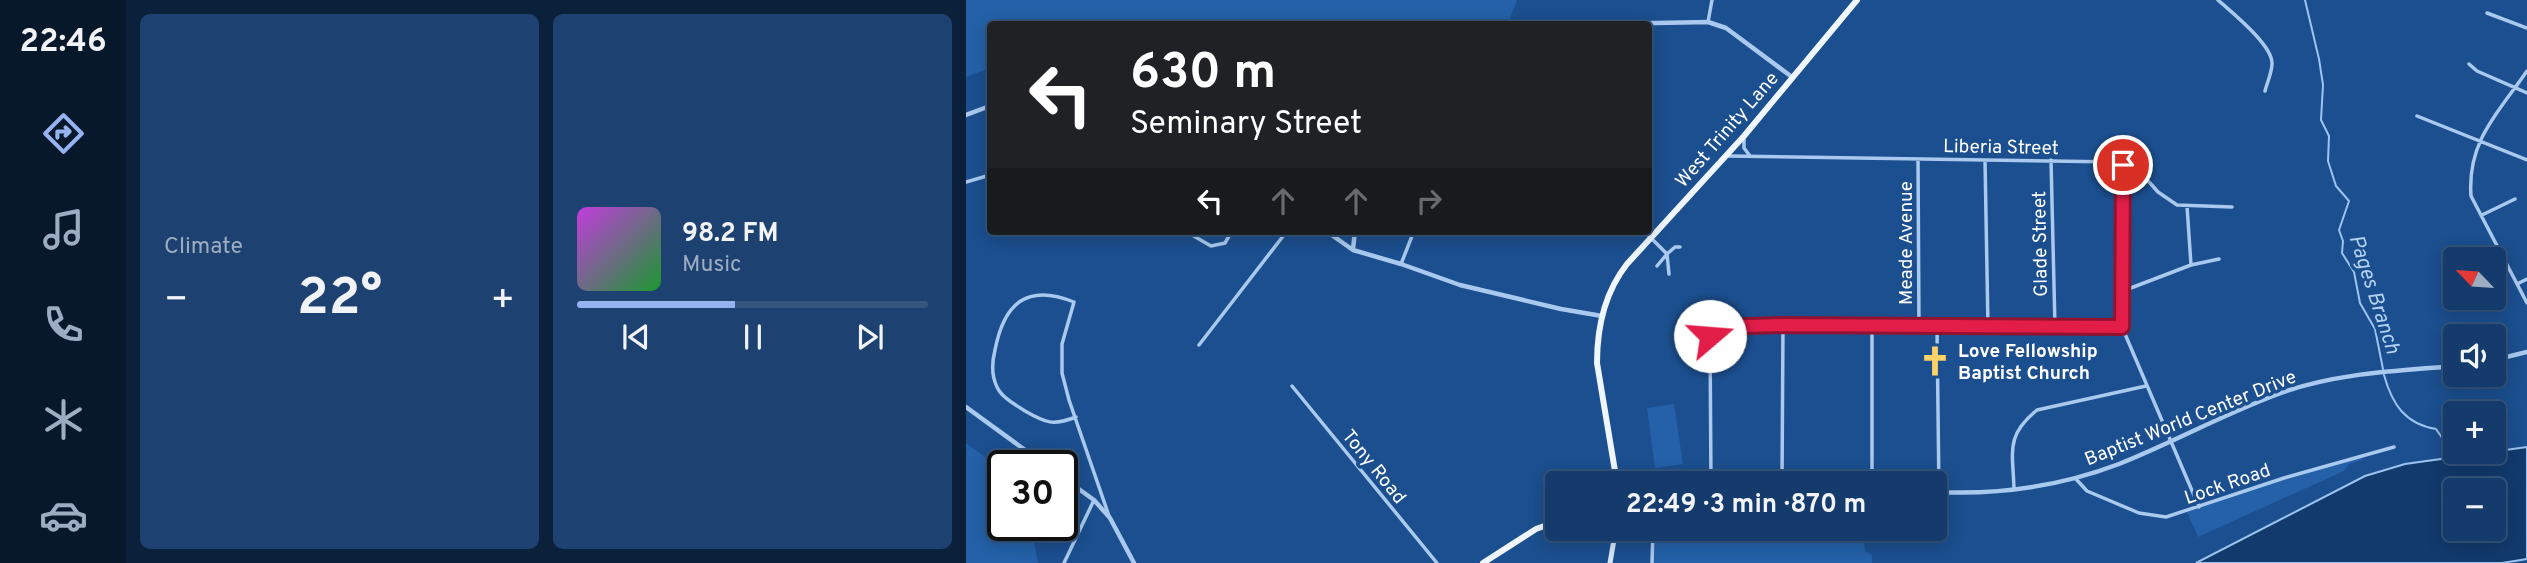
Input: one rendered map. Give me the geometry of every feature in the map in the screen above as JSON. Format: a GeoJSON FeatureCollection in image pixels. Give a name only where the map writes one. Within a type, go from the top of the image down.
{"type":"FeatureCollection","features":[{"type":"Feature","properties":{"kind":"main road","name":"West Trinity Lane"},"geometry":{"type":"LineString","coordinates":[[1615,471],[1597,363],[1597,345],[1602,316],[1618,276],[1744,135],[1857,0]]}},
{"type":"Feature","properties":{"kind":"main road"},"geometry":{"type":"LineString","coordinates":[[1483,563],[1545,526]]}},
{"type":"Feature","properties":{"kind":"main road"},"geometry":{"type":"LineString","coordinates":[[1610,563],[1614,541]]}},
{"type":"Feature","properties":{"kind":"street"},"geometry":{"type":"LineString","coordinates":[[1708,22],[1712,0]]}},
{"type":"Feature","properties":{"kind":"street"},"geometry":{"type":"LineString","coordinates":[[2218,0],[2249,28],[2270,54],[2273,64],[2265,91]]}},
{"type":"Feature","properties":{"kind":"street"},"geometry":{"type":"LineString","coordinates":[[2487,13],[2527,28]]}},
{"type":"Feature","properties":{"kind":"street"},"geometry":{"type":"LineString","coordinates":[[1652,23],[1708,22],[1726,28],[1792,77]]}},
{"type":"Feature","properties":{"kind":"street"},"geometry":{"type":"LineString","coordinates":[[2469,64],[2473,69],[2527,93]]}},
{"type":"Feature","properties":{"kind":"street"},"geometry":{"type":"LineString","coordinates":[[2527,71],[2479,141],[2470,177],[2471,196],[2527,303]]}},
{"type":"Feature","properties":{"kind":"street"},"geometry":{"type":"LineString","coordinates":[[966,115],[987,107]]}},
{"type":"Feature","properties":{"kind":"street"},"geometry":{"type":"LineString","coordinates":[[2417,116],[2527,160]]}},
{"type":"Feature","properties":{"kind":"street"},"geometry":{"type":"LineString","coordinates":[[1744,135],[1744,148],[1751,158]]}},
{"type":"Feature","properties":{"kind":"street","name":"Liberia Street"},"geometry":{"type":"LineString","coordinates":[[1725,156],[2118,162],[2134,165],[2158,192],[2177,205],[2232,207]]}},
{"type":"Feature","properties":{"kind":"street","name":"Meade Avenue"},"geometry":{"type":"LineString","coordinates":[[1918,159],[1919,327]]}},
{"type":"Feature","properties":{"kind":"street"},"geometry":{"type":"LineString","coordinates":[[1985,160],[1988,327]]}},
{"type":"Feature","properties":{"kind":"street","name":"Glade Street"},"geometry":{"type":"LineString","coordinates":[[2051,160],[2055,327]]}},
{"type":"Feature","properties":{"kind":"street"},"geometry":{"type":"LineString","coordinates":[[2123,165],[2122,327],[2199,508]]}},
{"type":"Feature","properties":{"kind":"street"},"geometry":{"type":"LineString","coordinates":[[966,182],[987,176]]}},
{"type":"Feature","properties":{"kind":"street"},"geometry":{"type":"LineString","coordinates":[[2482,215],[2515,199]]}},
{"type":"Feature","properties":{"kind":"street"},"geometry":{"type":"LineString","coordinates":[[2186,206],[2191,265]]}},
{"type":"Feature","properties":{"kind":"street"},"geometry":{"type":"LineString","coordinates":[[1192,235],[1211,246],[1225,243],[1230,235]]}},
{"type":"Feature","properties":{"kind":"street"},"geometry":{"type":"LineString","coordinates":[[1199,345],[1284,235]]}},
{"type":"Feature","properties":{"kind":"street"},"geometry":{"type":"LineString","coordinates":[[1332,235],[1353,250],[1460,285],[1602,316]]}},
{"type":"Feature","properties":{"kind":"street"},"geometry":{"type":"LineString","coordinates":[[1353,250],[1355,235]]}},
{"type":"Feature","properties":{"kind":"street"},"geometry":{"type":"LineString","coordinates":[[1402,264],[1413,235]]}},
{"type":"Feature","properties":{"kind":"street"},"geometry":{"type":"LineString","coordinates":[[1647,235],[1667,254],[1669,274]]}},
{"type":"Feature","properties":{"kind":"street"},"geometry":{"type":"LineString","coordinates":[[1657,266],[1675,247],[1680,247]]}},
{"type":"Feature","properties":{"kind":"street"},"geometry":{"type":"LineString","coordinates":[[2123,291],[2191,265],[2219,259]]}},
{"type":"Feature","properties":{"kind":"street"},"geometry":{"type":"LineString","coordinates":[[2517,284],[2527,279]]}},
{"type":"Feature","properties":{"kind":"street"},"geometry":{"type":"LineString","coordinates":[[1076,417],[1060,424],[1046,422],[1005,397],[996,386],[992,373],[993,360],[1001,323],[1007,312],[1035,294],[1055,294],[1074,302],[1065,330],[1061,362],[1064,384],[1076,417],[1110,518],[1134,563]]}},
{"type":"Feature","properties":{"kind":"street"},"geometry":{"type":"LineString","coordinates":[[1782,471],[1783,325]]}},
{"type":"Feature","properties":{"kind":"street"},"geometry":{"type":"LineString","coordinates":[[1872,325],[1872,471]]}},
{"type":"Feature","properties":{"kind":"street"},"geometry":{"type":"LineString","coordinates":[[1711,471],[1711,330],[1716,327],[2122,327]]}},
{"type":"Feature","properties":{"kind":"street"},"geometry":{"type":"LineString","coordinates":[[1937,327],[1937,471]]}},
{"type":"Feature","properties":{"kind":"street"},"geometry":{"type":"LineString","coordinates":[[2506,357],[2527,352]]}},
{"type":"Feature","properties":{"kind":"street","name":"Baptist World Center Drive"},"geometry":{"type":"LineString","coordinates":[[1947,493],[2014,489],[2075,478],[2118,464],[2281,393],[2318,382],[2353,376],[2443,367]]}},
{"type":"Feature","properties":{"kind":"street","name":"Tony Road"},"geometry":{"type":"LineString","coordinates":[[1292,386],[1437,563]]}},
{"type":"Feature","properties":{"kind":"street"},"geometry":{"type":"LineString","coordinates":[[2014,489],[2012,446],[2016,431],[2037,410],[2147,386]]}},
{"type":"Feature","properties":{"kind":"street"},"geometry":{"type":"LineString","coordinates":[[966,407],[1025,450]]}},
{"type":"Feature","properties":{"kind":"street","name":"Lock Road"},"geometry":{"type":"LineString","coordinates":[[2075,478],[2087,491],[2139,513],[2166,517],[2284,478],[2394,447]]}},
{"type":"Feature","properties":{"kind":"street"},"geometry":{"type":"LineString","coordinates":[[1078,488],[1094,500],[1110,518]]}},
{"type":"Feature","properties":{"kind":"street"},"geometry":{"type":"LineString","coordinates":[[1064,563],[1094,500]]}},
{"type":"Feature","properties":{"kind":"street"},"geometry":{"type":"LineString","coordinates":[[1653,541],[1653,563]]}},
{"type":"Feature","properties":{"kind":"shaded area"},"geometry":{"type":"Polygon","coordinates":[[[966,0],[1517,0],[1509,21],[987,21],[987,69],[966,77],[966,0]]]}},
{"type":"Feature","properties":{"kind":"shaded area"},"geometry":{"type":"Polygon","coordinates":[[[1674,404],[1683,464],[1655,468],[1647,408],[1674,404]]]}},
{"type":"Feature","properties":{"kind":"shaded area"},"geometry":{"type":"Polygon","coordinates":[[[966,443],[987,458],[987,541],[1035,541],[1038,563],[966,563],[966,443]]]}},
{"type":"Feature","properties":{"kind":"shaded area"},"geometry":{"type":"Polygon","coordinates":[[[2527,447],[2527,559],[2502,563],[2196,563],[2365,476],[2405,464],[2443,459],[2443,464],[2506,464],[2506,450],[2527,447]]]}},
{"type":"Feature","properties":{"kind":"shaded area"},"geometry":{"type":"Polygon","coordinates":[[[2361,457],[2362,460],[2349,464],[2344,471],[2198,537],[2187,512],[2284,478],[2361,457]]]}},
{"type":"Feature","properties":{"kind":"shaded area"},"geometry":{"type":"Polygon","coordinates":[[[1653,541],[1864,541],[1865,551],[1872,555],[1872,563],[1653,563],[1653,541]]]}},
{"type":"Feature","properties":{"kind":"waterway","name":"Pages Branch"},"geometry":{"type":"LineString","coordinates":[[2305,0],[2323,85],[2321,120],[2329,136],[2328,161],[2336,186],[2349,201],[2339,230],[2343,241],[2342,253],[2354,272],[2360,303],[2375,329],[2383,369]]}},
{"type":"Feature","properties":{"kind":"waterway","name":"Pages Branch"},"geometry":{"type":"LineString","coordinates":[[2384,375],[2391,395],[2401,411],[2416,423],[2436,429],[2443,439]]}},
{"type":"Feature","properties":{"kind":"place","name":"Love Fellowship Baptist Church"},"geometry":{"type":"Point","coordinates":[1935,361]}},
{"type":"Feature","properties":{"kind":"route"},"geometry":{"type":"LineString","coordinates":[[1710,336],[1711,330],[1716,327],[1783,325],[2122,327],[2123,165]]}}]}
